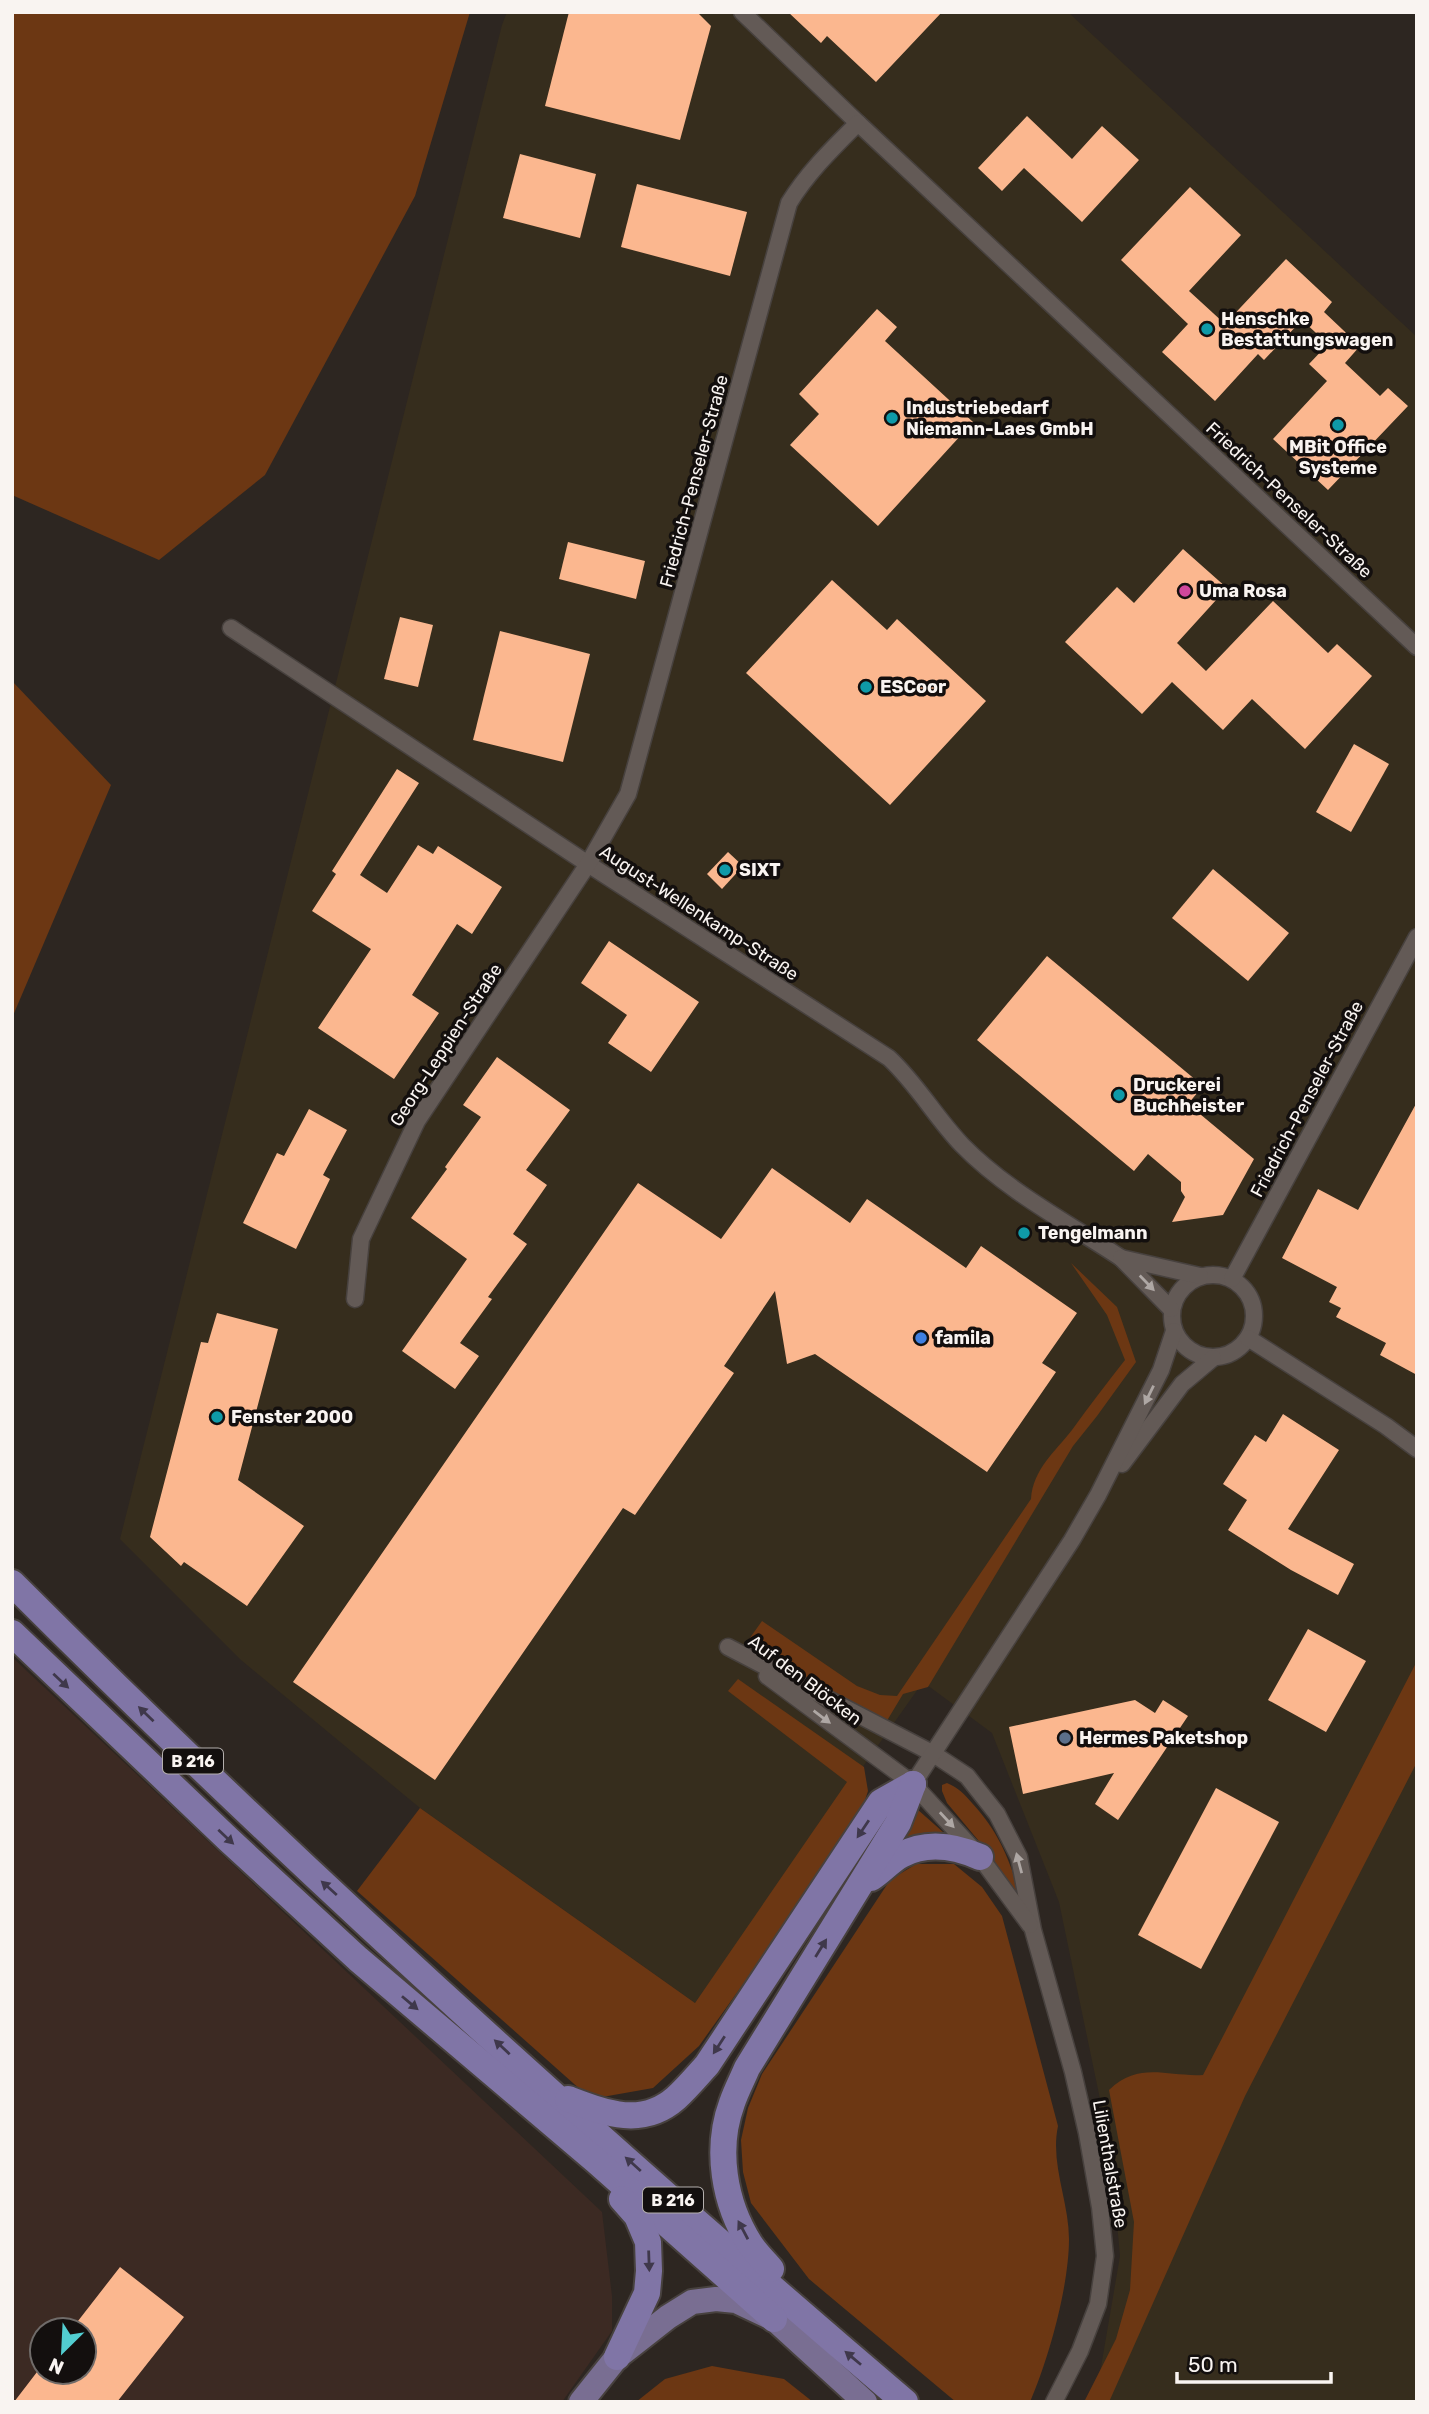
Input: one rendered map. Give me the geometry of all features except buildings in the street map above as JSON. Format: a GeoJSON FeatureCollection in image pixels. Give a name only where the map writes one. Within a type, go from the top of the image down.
{"type":"FeatureCollection","features":[{"type":"Feature","properties":{"kind":"highway","name":"B 216"},"geometry":{"type":"LineString","coordinates":[[12,1583],[244,1810],[552,2093],[784,2313]]}},
{"type":"Feature","properties":{"kind":"highway","name":"B 216"},"geometry":{"type":"LineString","coordinates":[[12,1633],[229,1840],[359,1959],[595,2161],[784,2313],[905,2402]]}},
{"type":"Feature","properties":{"kind":"highway"},"geometry":{"type":"LineString","coordinates":[[552,2093],[619,2116],[646,2115],[675,2099],[707,2065],[881,1802],[913,1784]]}},
{"type":"Feature","properties":{"kind":"highway"},"geometry":{"type":"LineString","coordinates":[[784,2313],[781,2281],[751,2245],[733,2212],[724,2176],[724,2140],[731,2105],[747,2068],[898,1823],[913,1784]]}},
{"type":"Feature","properties":{"kind":"highway"},"geometry":{"type":"LineString","coordinates":[[860,1884],[903,1853],[922,1848],[959,1848],[981,1857]]}},
{"type":"Feature","properties":{"kind":"highway"},"geometry":{"type":"LineString","coordinates":[[595,2161],[603,2178],[637,2216],[648,2242],[647,2293],[617,2357]]}},
{"type":"Feature","properties":{"kind":"main road"},"geometry":{"type":"LineString","coordinates":[[581,2402],[617,2357],[692,2302],[716,2299],[736,2301],[784,2313]]}},
{"type":"Feature","properties":{"kind":"main road","name":"B 216"},"geometry":{"type":"LineString","coordinates":[[784,2313],[865,2402]]}},
{"type":"Feature","properties":{"kind":"street","name":"Friedrich-Penseler-Straße"},"geometry":{"type":"LineString","coordinates":[[742,12],[1417,646]]}},
{"type":"Feature","properties":{"kind":"street","name":"Friedrich-Penseler-Straße"},"geometry":{"type":"LineString","coordinates":[[588,864],[628,794],[789,203],[818,164],[858,123]]}},
{"type":"Feature","properties":{"kind":"street","name":"August-Wellenkamp-Straße"},"geometry":{"type":"LineString","coordinates":[[231,628],[588,864],[889,1058],[908,1075],[961,1144],[986,1167],[1121,1258],[1171,1310]]}},
{"type":"Feature","properties":{"kind":"street","name":"Georg-Leppien-Straße"},"geometry":{"type":"LineString","coordinates":[[355,1299],[361,1238],[417,1121],[588,864]]}},
{"type":"Feature","properties":{"kind":"street","name":"Friedrich-Penseler-Straße"},"geometry":{"type":"LineString","coordinates":[[1232,1279],[1417,937]]}},
{"type":"Feature","properties":{"kind":"street","name":"August-Wellenkamp-Straße"},"geometry":{"type":"LineString","coordinates":[[1121,1258],[1200,1276]]}},
{"type":"Feature","properties":{"kind":"street"},"geometry":{"type":"LineString","coordinates":[[1210,1274],[1232,1279],[1243,1287],[1251,1299],[1254,1326],[1248,1338],[1239,1349],[1227,1356],[1213,1358],[1189,1351],[1174,1331],[1171,1310],[1177,1295],[1186,1284],[1200,1276],[1210,1274]]}},
{"type":"Feature","properties":{"kind":"street"},"geometry":{"type":"LineString","coordinates":[[913,1784],[1072,1540],[1098,1495],[1161,1370],[1174,1331]]}},
{"type":"Feature","properties":{"kind":"street"},"geometry":{"type":"LineString","coordinates":[[1248,1338],[1387,1426],[1417,1449]]}},
{"type":"Feature","properties":{"kind":"street"},"geometry":{"type":"LineString","coordinates":[[1098,1495],[1182,1384],[1213,1358]]}},
{"type":"Feature","properties":{"kind":"street","name":"Auf den Blöcken"},"geometry":{"type":"LineString","coordinates":[[913,1784],[728,1647],[932,1753]]}},
{"type":"Feature","properties":{"kind":"street","name":"Lilienthalstraße"},"geometry":{"type":"LineString","coordinates":[[932,1753],[967,1776],[997,1814],[1019,1857],[1033,1930],[1073,2072],[1087,2133],[1100,2207],[1105,2256],[1098,2304],[1080,2351],[1054,2402]]}},
{"type":"Feature","properties":{"kind":"street","name":"Lilienthalstraße"},"geometry":{"type":"LineString","coordinates":[[913,1784],[981,1857],[1033,1930]]}},
{"type":"Feature","properties":{"kind":"shaded area"},"geometry":{"type":"Polygon","coordinates":[[[12,12],[470,12],[415,196],[265,475],[159,560],[12,495],[12,12]]]}},
{"type":"Feature","properties":{"kind":"shaded area"},"geometry":{"type":"Polygon","coordinates":[[[507,12],[1068,12],[1417,337],[1417,2402],[1095,2402],[1120,2256],[1110,2147],[1059,1902],[992,1733],[923,1682],[695,2003],[420,1808],[241,1660],[120,1539],[507,12]]]}},
{"type":"Feature","properties":{"kind":"shaded area"},"geometry":{"type":"Polygon","coordinates":[[[12,681],[111,785],[12,1018],[12,681]]]}},
{"type":"Feature","properties":{"kind":"shaded area"},"geometry":{"type":"Polygon","coordinates":[[[1071,1263],[1117,1307],[1136,1362],[1073,1446],[928,1687],[903,1694],[885,1724],[747,1642],[762,1621],[857,1686],[880,1695],[897,1696],[1031,1499],[1040,1470],[1125,1360],[1107,1315],[1071,1263]]]}},
{"type":"Feature","properties":{"kind":"shaded area"},"geometry":{"type":"Polygon","coordinates":[[[12,1657],[602,2212],[612,2296],[612,2331],[562,2402],[12,2402],[12,1657]]]}},
{"type":"Feature","properties":{"kind":"shaded area"},"geometry":{"type":"Polygon","coordinates":[[[1417,1661],[1417,1762],[1245,2096],[1109,2402],[1084,2402],[1116,2339],[1130,2290],[1134,2222],[1109,2090],[1120,2081],[1143,2073],[1203,2075],[1417,1661]]]}},
{"type":"Feature","properties":{"kind":"shaded area"},"geometry":{"type":"Polygon","coordinates":[[[738,1679],[864,1767],[868,1791],[857,1824],[699,2046],[653,2088],[591,2099],[357,1891],[420,1808],[695,2003],[847,1782],[728,1691],[738,1679]]]}},
{"type":"Feature","properties":{"kind":"shaded area"},"geometry":{"type":"Polygon","coordinates":[[[947,1783],[964,1794],[991,1826],[1009,1863],[1023,1904],[988,1852],[947,1803],[942,1785],[947,1783]]]}},
{"type":"Feature","properties":{"kind":"shaded area"},"geometry":{"type":"Polygon","coordinates":[[[917,1809],[952,1840],[894,1848],[917,1809]]]}},
{"type":"Feature","properties":{"kind":"shaded area"},"geometry":{"type":"Polygon","coordinates":[[[916,1864],[954,1864],[982,1887],[1002,1916],[1058,2126],[1056,2154],[1069,2239],[1066,2278],[1057,2322],[1030,2402],[956,2402],[809,2279],[751,2203],[743,2172],[741,2140],[748,2108],[762,2074],[890,1880],[916,1864]]]}},
{"type":"Feature","properties":{"kind":"shaded area"},"geometry":{"type":"Polygon","coordinates":[[[712,2366],[784,2379],[813,2402],[636,2402],[665,2379],[712,2366]]]}},
{"type":"Feature","properties":{"kind":"place","name":"Henschke Bestattungswagen"},"geometry":{"type":"Point","coordinates":[1207,329]}},
{"type":"Feature","properties":{"kind":"place","name":"Industriebedarf Niemann-Laes GmbH"},"geometry":{"type":"Point","coordinates":[892,418]}},
{"type":"Feature","properties":{"kind":"place","name":"MBit Office Systeme"},"geometry":{"type":"Point","coordinates":[1338,425]}},
{"type":"Feature","properties":{"kind":"place","name":"Uma Rosa"},"geometry":{"type":"Point","coordinates":[1185,591]}},
{"type":"Feature","properties":{"kind":"place","name":"ESCoor"},"geometry":{"type":"Point","coordinates":[866,687]}},
{"type":"Feature","properties":{"kind":"place","name":"SIXT"},"geometry":{"type":"Point","coordinates":[725,870]}},
{"type":"Feature","properties":{"kind":"place","name":"Druckerei Buchheister"},"geometry":{"type":"Point","coordinates":[1119,1095]}},
{"type":"Feature","properties":{"kind":"place","name":"Tengelmann"},"geometry":{"type":"Point","coordinates":[1024,1233]}},
{"type":"Feature","properties":{"kind":"place","name":"famila"},"geometry":{"type":"Point","coordinates":[921,1338]}},
{"type":"Feature","properties":{"kind":"place","name":"Fenster 2000"},"geometry":{"type":"Point","coordinates":[217,1417]}},
{"type":"Feature","properties":{"kind":"place","name":"Hermes Paketshop"},"geometry":{"type":"Point","coordinates":[1065,1738]}}]}
